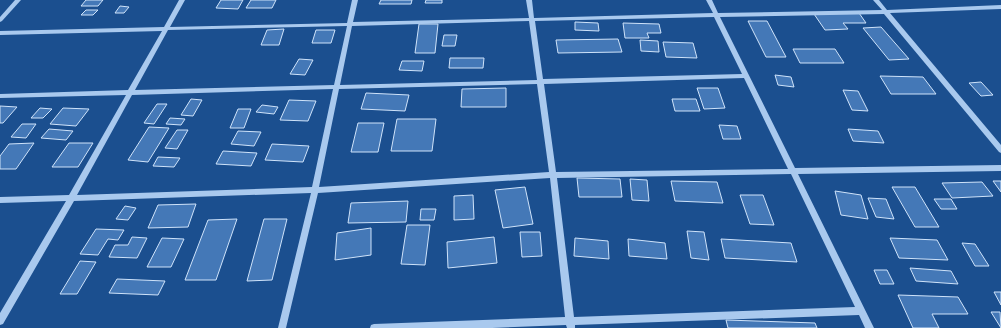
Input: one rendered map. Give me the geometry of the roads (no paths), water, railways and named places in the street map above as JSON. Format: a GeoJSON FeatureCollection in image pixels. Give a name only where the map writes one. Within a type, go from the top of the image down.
{"type":"FeatureCollection","features":[{"type":"Feature","properties":{"kind":"street"},"geometry":{"type":"LineString","coordinates":[[0,20],[18,0]]}},
{"type":"Feature","properties":{"kind":"street"},"geometry":{"type":"LineString","coordinates":[[0,321],[72,197],[182,0]]}},
{"type":"Feature","properties":{"kind":"street"},"geometry":{"type":"LineString","coordinates":[[282,328],[314,190],[355,0]]}},
{"type":"Feature","properties":{"kind":"street"},"geometry":{"type":"LineString","coordinates":[[529,0],[553,175],[570,325]]}},
{"type":"Feature","properties":{"kind":"street"},"geometry":{"type":"LineString","coordinates":[[709,0],[718,15],[870,328]]}},
{"type":"Feature","properties":{"kind":"street"},"geometry":{"type":"LineString","coordinates":[[876,0],[1001,150]]}},
{"type":"Feature","properties":{"kind":"street"},"geometry":{"type":"LineString","coordinates":[[0,33],[886,12],[1001,7]]}},
{"type":"Feature","properties":{"kind":"street"},"geometry":{"type":"LineString","coordinates":[[0,96],[540,83],[747,76]]}},
{"type":"Feature","properties":{"kind":"street"},"geometry":{"type":"LineString","coordinates":[[0,200],[314,190],[553,175],[1001,168]]}},
{"type":"Feature","properties":{"kind":"street"},"geometry":{"type":"LineString","coordinates":[[374,328],[570,325],[861,311]]}}]}
